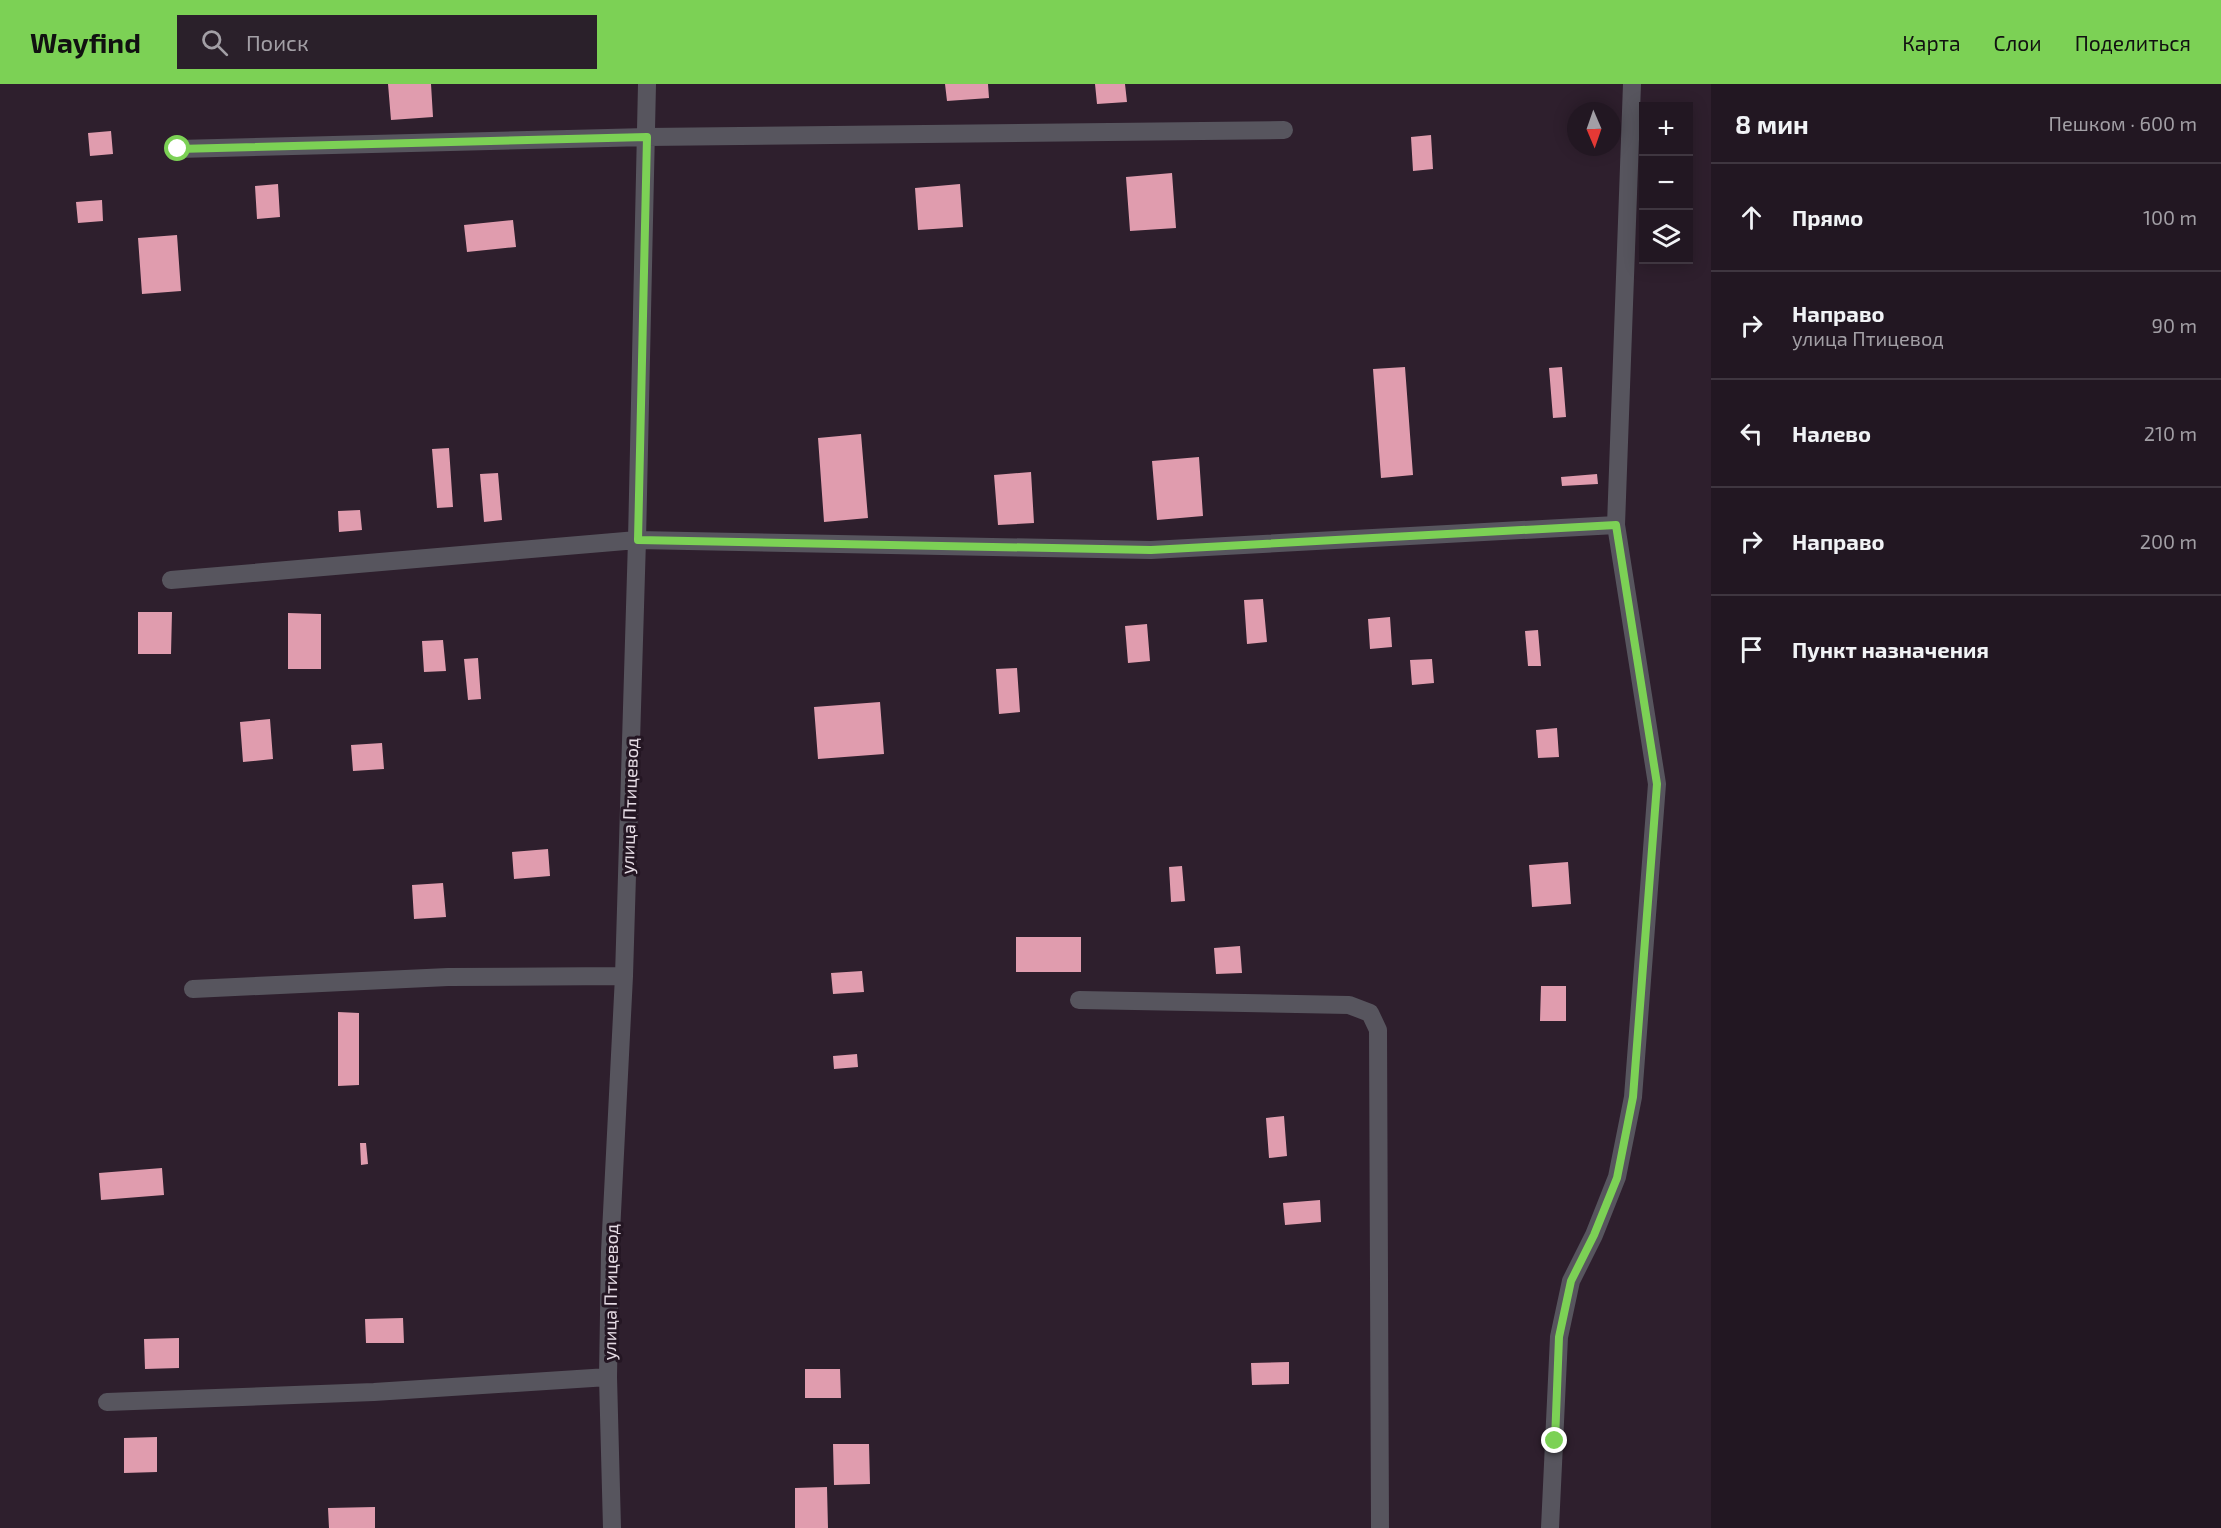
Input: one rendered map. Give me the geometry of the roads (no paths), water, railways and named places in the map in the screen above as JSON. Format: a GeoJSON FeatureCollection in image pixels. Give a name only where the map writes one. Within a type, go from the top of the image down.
{"type":"FeatureCollection","features":[{"type":"Feature","properties":{"kind":"street","name":"улица Птицевод"},"geometry":{"type":"LineString","coordinates":[[612,1528],[608,1377],[610,1252],[624,976],[638,540],[647,84]]}},
{"type":"Feature","properties":{"kind":"street"},"geometry":{"type":"LineString","coordinates":[[1550,1528],[1559,1337],[1571,1281],[1594,1235],[1617,1178],[1633,1097],[1657,784],[1616,525],[1632,84]]}},
{"type":"Feature","properties":{"kind":"street"},"geometry":{"type":"LineString","coordinates":[[178,149],[647,137],[1284,130]]}},
{"type":"Feature","properties":{"kind":"street"},"geometry":{"type":"LineString","coordinates":[[171,580],[638,540],[1151,550],[1616,525]]}},
{"type":"Feature","properties":{"kind":"street"},"geometry":{"type":"LineString","coordinates":[[193,989],[448,977],[624,976]]}},
{"type":"Feature","properties":{"kind":"street"},"geometry":{"type":"LineString","coordinates":[[1079,1000],[1349,1005],[1370,1013],[1378,1030],[1380,1528]]}},
{"type":"Feature","properties":{"kind":"street"},"geometry":{"type":"LineString","coordinates":[[107,1402],[374,1392],[608,1377]]}}]}
